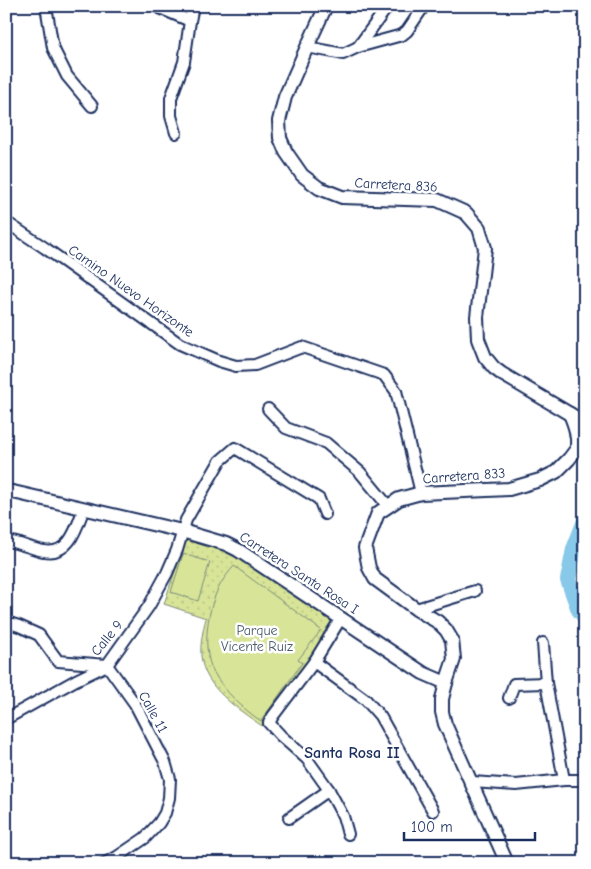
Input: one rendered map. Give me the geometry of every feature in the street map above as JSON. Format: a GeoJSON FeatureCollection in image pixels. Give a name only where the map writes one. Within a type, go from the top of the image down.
{"type":"FeatureCollection","features":[{"type":"Feature","properties":{"kind":"street"},"geometry":{"type":"LineString","coordinates":[[46,6],[53,48],[67,76],[92,106]]}},
{"type":"Feature","properties":{"kind":"street"},"geometry":{"type":"LineString","coordinates":[[155,6],[190,21]]}},
{"type":"Feature","properties":{"kind":"street"},"geometry":{"type":"LineString","coordinates":[[176,134],[171,116],[171,98],[184,62],[193,6]]}},
{"type":"Feature","properties":{"kind":"street","name":"Carretera 836"},"geometry":{"type":"LineString","coordinates":[[326,6],[285,97],[278,121],[280,138],[294,165],[302,175],[319,188],[342,197],[437,200],[466,212],[479,228],[484,248],[477,318],[478,339],[485,357],[502,374],[585,423]]}},
{"type":"Feature","properties":{"kind":"street"},"geometry":{"type":"LineString","coordinates":[[358,47],[388,6]]}},
{"type":"Feature","properties":{"kind":"street"},"geometry":{"type":"LineString","coordinates":[[307,48],[343,54],[358,47],[402,35],[407,31],[424,6]]}},
{"type":"Feature","properties":{"kind":"street","name":"Camino Nuevo Horizonte"},"geometry":{"type":"LineString","coordinates":[[6,222],[180,344],[219,361],[236,366],[255,365],[302,347],[384,375],[396,390],[422,493]]}},
{"type":"Feature","properties":{"kind":"street"},"geometry":{"type":"LineString","coordinates":[[268,409],[286,428],[326,443],[360,472],[388,506]]}},
{"type":"Feature","properties":{"kind":"street"},"geometry":{"type":"LineString","coordinates":[[566,412],[585,412]]}},
{"type":"Feature","properties":{"kind":"street"},"geometry":{"type":"LineString","coordinates":[[566,412],[576,428],[578,437],[577,448]]}},
{"type":"Feature","properties":{"kind":"street","name":"Carretera 833"},"geometry":{"type":"LineString","coordinates":[[507,863],[445,724],[442,712],[442,699],[454,659],[452,640],[438,622],[375,579],[368,568],[365,548],[378,512],[399,499],[422,493],[510,489],[540,480],[556,472],[585,438]]}},
{"type":"Feature","properties":{"kind":"street","name":"Calle 9"},"geometry":{"type":"LineString","coordinates":[[6,719],[107,665],[149,606],[177,550],[186,520],[220,461],[235,448],[319,499],[325,514]]}},
{"type":"Feature","properties":{"kind":"street","name":"Carretera Santa Rosa I"},"geometry":{"type":"LineString","coordinates":[[6,492],[182,530],[226,544],[423,673],[446,683]]}},
{"type":"Feature","properties":{"kind":"street"},"geometry":{"type":"LineString","coordinates":[[6,541],[46,552],[59,551],[73,538],[84,508]]}},
{"type":"Feature","properties":{"kind":"street"},"geometry":{"type":"LineString","coordinates":[[416,608],[476,592]]}},
{"type":"Feature","properties":{"kind":"street"},"geometry":{"type":"LineString","coordinates":[[341,618],[314,662],[269,723],[307,759],[343,816],[348,834]]}},
{"type":"Feature","properties":{"kind":"street"},"geometry":{"type":"LineString","coordinates":[[6,622],[39,635],[58,661],[107,665]]}},
{"type":"Feature","properties":{"kind":"street"},"geometry":{"type":"LineString","coordinates":[[543,643],[546,683],[564,780]]}},
{"type":"Feature","properties":{"kind":"street"},"geometry":{"type":"LineString","coordinates":[[314,662],[366,700],[380,716],[433,811]]}},
{"type":"Feature","properties":{"kind":"street","name":"Calle 11"},"geometry":{"type":"LineString","coordinates":[[105,863],[145,838],[159,823],[165,813],[169,798],[170,779],[165,762],[134,704],[107,665]]}},
{"type":"Feature","properties":{"kind":"street"},"geometry":{"type":"LineString","coordinates":[[509,698],[514,684],[546,683]]}},
{"type":"Feature","properties":{"kind":"street"},"geometry":{"type":"LineString","coordinates":[[472,782],[516,785],[564,780],[585,780]]}},
{"type":"Feature","properties":{"kind":"street"},"geometry":{"type":"LineString","coordinates":[[289,818],[328,790]]}},
{"type":"Feature","properties":{"kind":"green space","name":"Parque Vicente Ruiz"},"geometry":{"type":"Polygon","coordinates":[[[185,540],[220,548],[232,554],[334,623],[333,628],[262,726],[224,697],[208,678],[201,656],[201,641],[206,618],[164,604],[185,540]]]}},
{"type":"Feature","properties":{"kind":"green space"},"geometry":{"type":"Polygon","coordinates":[[[183,554],[210,562],[198,601],[171,592],[183,554]]]}},
{"type":"Feature","properties":{"kind":"green space","name":"Parque Vicente Ruiz"},"geometry":{"type":"Polygon","coordinates":[[[234,566],[321,630],[298,660],[302,663],[261,721],[240,705],[222,685],[213,671],[207,651],[209,616],[212,604],[220,585],[234,566]]]}},
{"type":"Feature","properties":{"kind":"waterway"},"geometry":{"type":"LineString","coordinates":[[585,521],[574,549],[568,580],[579,610],[585,617]]}},
{"type":"Feature","properties":{"kind":"district","name":"Santa Rosa II"},"geometry":{"type":"Point","coordinates":[352,753]}}]}
